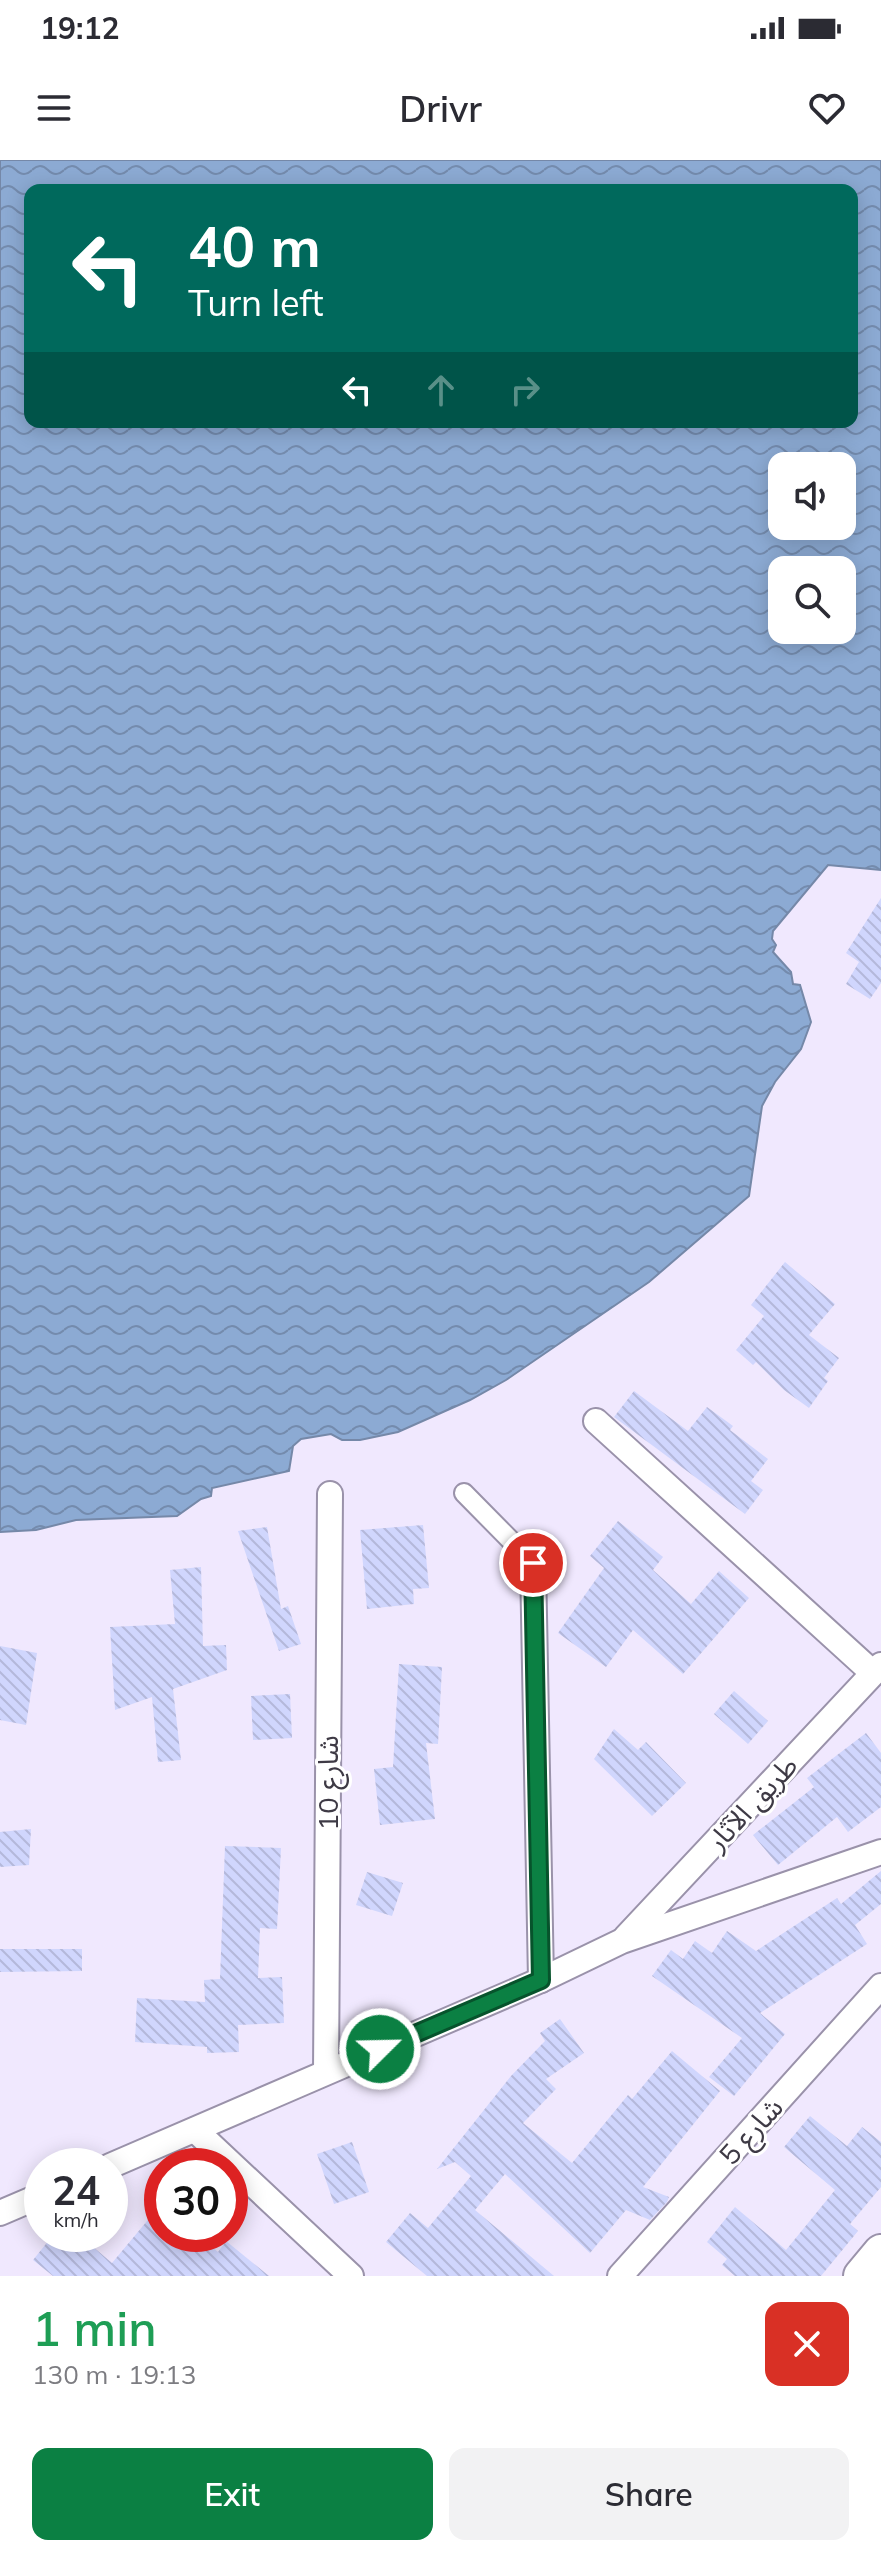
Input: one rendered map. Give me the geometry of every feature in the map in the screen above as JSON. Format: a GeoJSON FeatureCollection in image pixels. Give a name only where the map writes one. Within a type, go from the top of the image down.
{"type":"FeatureCollection","features":[{"type":"Feature","properties":{"kind":"main road"},"geometry":{"type":"LineString","coordinates":[[861,2276],[881,2252]]}},
{"type":"Feature","properties":{"kind":"street"},"geometry":{"type":"LineString","coordinates":[[596,1421],[877,1669]]}},
{"type":"Feature","properties":{"kind":"street"},"geometry":{"type":"LineString","coordinates":[[464,1493],[533,1563],[541,1980]]}},
{"type":"Feature","properties":{"kind":"street","name":"شارع 10"},"geometry":{"type":"LineString","coordinates":[[326,2072],[330,1494]]}},
{"type":"Feature","properties":{"kind":"street","name":"طريق الآثار"},"geometry":{"type":"LineString","coordinates":[[622,1941],[877,1669]]}},
{"type":"Feature","properties":{"kind":"street"},"geometry":{"type":"LineString","coordinates":[[128,2158],[541,1980],[622,1941],[881,1852]]}},
{"type":"Feature","properties":{"kind":"street","name":"شارع 5"},"geometry":{"type":"LineString","coordinates":[[620,2276],[881,1986]]}},
{"type":"Feature","properties":{"kind":"street"},"geometry":{"type":"LineString","coordinates":[[195,2130],[351,2276]]}},
{"type":"Feature","properties":{"kind":"street"},"geometry":{"type":"LineString","coordinates":[[0,2213],[24,2203]]}},
{"type":"Feature","properties":{"kind":"water"},"geometry":{"type":"Polygon","coordinates":[[[0,160],[881,160],[881,870],[828,865],[773,931],[772,939],[776,945],[773,952],[791,972],[793,984],[800,985],[811,1022],[801,1049],[775,1082],[762,1106],[749,1196],[649,1282],[506,1380],[470,1400],[398,1432],[360,1440],[342,1440],[331,1434],[301,1439],[293,1446],[289,1471],[212,1488],[211,1496],[201,1499],[177,1516],[76,1520],[36,1530],[0,1532],[0,160]]]}},
{"type":"Feature","properties":{"kind":"building"},"geometry":{"type":"Polygon","coordinates":[[[881,898],[881,983],[870,999],[846,984],[859,962],[846,953],[881,898]]]}},
{"type":"Feature","properties":{"kind":"building"},"geometry":{"type":"Polygon","coordinates":[[[785,1262],[835,1304],[809,1335],[839,1358],[824,1378],[828,1381],[809,1408],[784,1390],[756,1362],[753,1365],[736,1350],[764,1316],[751,1305],[785,1262]]]}},
{"type":"Feature","properties":{"kind":"building"},"geometry":{"type":"Polygon","coordinates":[[[634,1391],[688,1431],[707,1407],[733,1426],[730,1430],[768,1459],[751,1481],[763,1490],[745,1514],[614,1417],[634,1391]]]}},
{"type":"Feature","properties":{"kind":"building"},"geometry":{"type":"Polygon","coordinates":[[[618,1521],[663,1557],[653,1570],[691,1604],[719,1571],[749,1598],[683,1674],[633,1630],[606,1667],[558,1633],[604,1568],[590,1556],[618,1521]]]}},
{"type":"Feature","properties":{"kind":"building"},"geometry":{"type":"Polygon","coordinates":[[[423,1525],[429,1588],[413,1589],[414,1604],[367,1609],[360,1530],[423,1525]]]}},
{"type":"Feature","properties":{"kind":"building"},"geometry":{"type":"Polygon","coordinates":[[[267,1527],[281,1609],[288,1606],[301,1644],[279,1651],[238,1531],[267,1527]]]}},
{"type":"Feature","properties":{"kind":"building"},"geometry":{"type":"Polygon","coordinates":[[[201,1567],[203,1646],[226,1645],[227,1670],[173,1689],[181,1760],[158,1762],[152,1697],[115,1710],[110,1627],[175,1624],[170,1570],[201,1567]]]}},
{"type":"Feature","properties":{"kind":"building"},"geometry":{"type":"Polygon","coordinates":[[[0,1646],[37,1653],[26,1725],[0,1720],[0,1646]]]}},
{"type":"Feature","properties":{"kind":"building"},"geometry":{"type":"Polygon","coordinates":[[[399,1664],[442,1667],[438,1744],[426,1743],[435,1819],[380,1825],[374,1769],[393,1767],[399,1664]]]}},
{"type":"Feature","properties":{"kind":"building"},"geometry":{"type":"Polygon","coordinates":[[[734,1691],[768,1721],[748,1744],[714,1714],[734,1691]]]}},
{"type":"Feature","properties":{"kind":"building"},"geometry":{"type":"Polygon","coordinates":[[[290,1694],[292,1738],[253,1740],[251,1696],[290,1694]]]}},
{"type":"Feature","properties":{"kind":"building"},"geometry":{"type":"Polygon","coordinates":[[[614,1729],[638,1750],[646,1742],[686,1783],[652,1816],[594,1759],[614,1729]]]}},
{"type":"Feature","properties":{"kind":"building"},"geometry":{"type":"Polygon","coordinates":[[[866,1733],[881,1753],[881,1807],[848,1832],[837,1817],[778,1865],[753,1835],[814,1787],[807,1778],[866,1733]]]}},
{"type":"Feature","properties":{"kind":"building"},"geometry":{"type":"Polygon","coordinates":[[[31,1829],[29,1865],[0,1867],[0,1832],[31,1829]]]}},
{"type":"Feature","properties":{"kind":"building"},"geometry":{"type":"Polygon","coordinates":[[[225,1846],[281,1848],[277,1929],[260,1928],[258,1978],[282,1977],[284,2023],[238,2025],[239,2052],[207,2053],[207,2047],[135,2042],[137,1998],[205,2002],[204,1980],[220,1979],[225,1846]]]}},
{"type":"Feature","properties":{"kind":"building"},"geometry":{"type":"Polygon","coordinates":[[[881,1871],[881,1904],[855,1925],[867,1944],[760,2013],[785,2034],[734,2096],[709,2077],[742,2038],[652,1976],[671,1950],[683,1959],[695,1941],[712,1953],[727,1931],[756,1951],[837,1898],[841,1904],[881,1871]]]}},
{"type":"Feature","properties":{"kind":"building"},"geometry":{"type":"Polygon","coordinates":[[[367,1872],[403,1883],[392,1916],[356,1905],[367,1872]]]}},
{"type":"Feature","properties":{"kind":"building"},"geometry":{"type":"Polygon","coordinates":[[[0,1949],[82,1949],[82,1971],[0,1972],[0,1949]]]}},
{"type":"Feature","properties":{"kind":"building"},"geometry":{"type":"Polygon","coordinates":[[[560,2019],[584,2053],[546,2079],[556,2089],[523,2123],[572,2163],[628,2095],[632,2099],[672,2051],[720,2091],[643,2187],[669,2197],[667,2202],[650,2220],[626,2210],[590,2253],[505,2174],[475,2210],[554,2276],[427,2276],[386,2242],[410,2213],[428,2228],[471,2176],[455,2162],[437,2169],[511,2076],[545,2041],[540,2033],[560,2019]]]}},
{"type":"Feature","properties":{"kind":"building"},"geometry":{"type":"Polygon","coordinates":[[[810,2116],[847,2146],[862,2127],[881,2142],[881,2187],[850,2224],[858,2231],[821,2276],[735,2276],[722,2265],[727,2259],[707,2242],[735,2207],[786,2250],[835,2190],[784,2147],[810,2116]]]}},
{"type":"Feature","properties":{"kind":"building"},"geometry":{"type":"Polygon","coordinates":[[[352,2142],[369,2192],[334,2204],[317,2154],[352,2142]]]}},
{"type":"Feature","properties":{"kind":"building"},"geometry":{"type":"Polygon","coordinates":[[[144,2225],[144,2252],[240,2252],[269,2276],[53,2276],[33,2260],[39,2252],[99,2252],[112,2263],[121,2252],[128,2252],[128,2244],[144,2225]]]}},
{"type":"Feature","properties":{"kind":"route"},"geometry":{"type":"LineString","coordinates":[[380,2049],[541,1980],[533,1563]]}}]}
